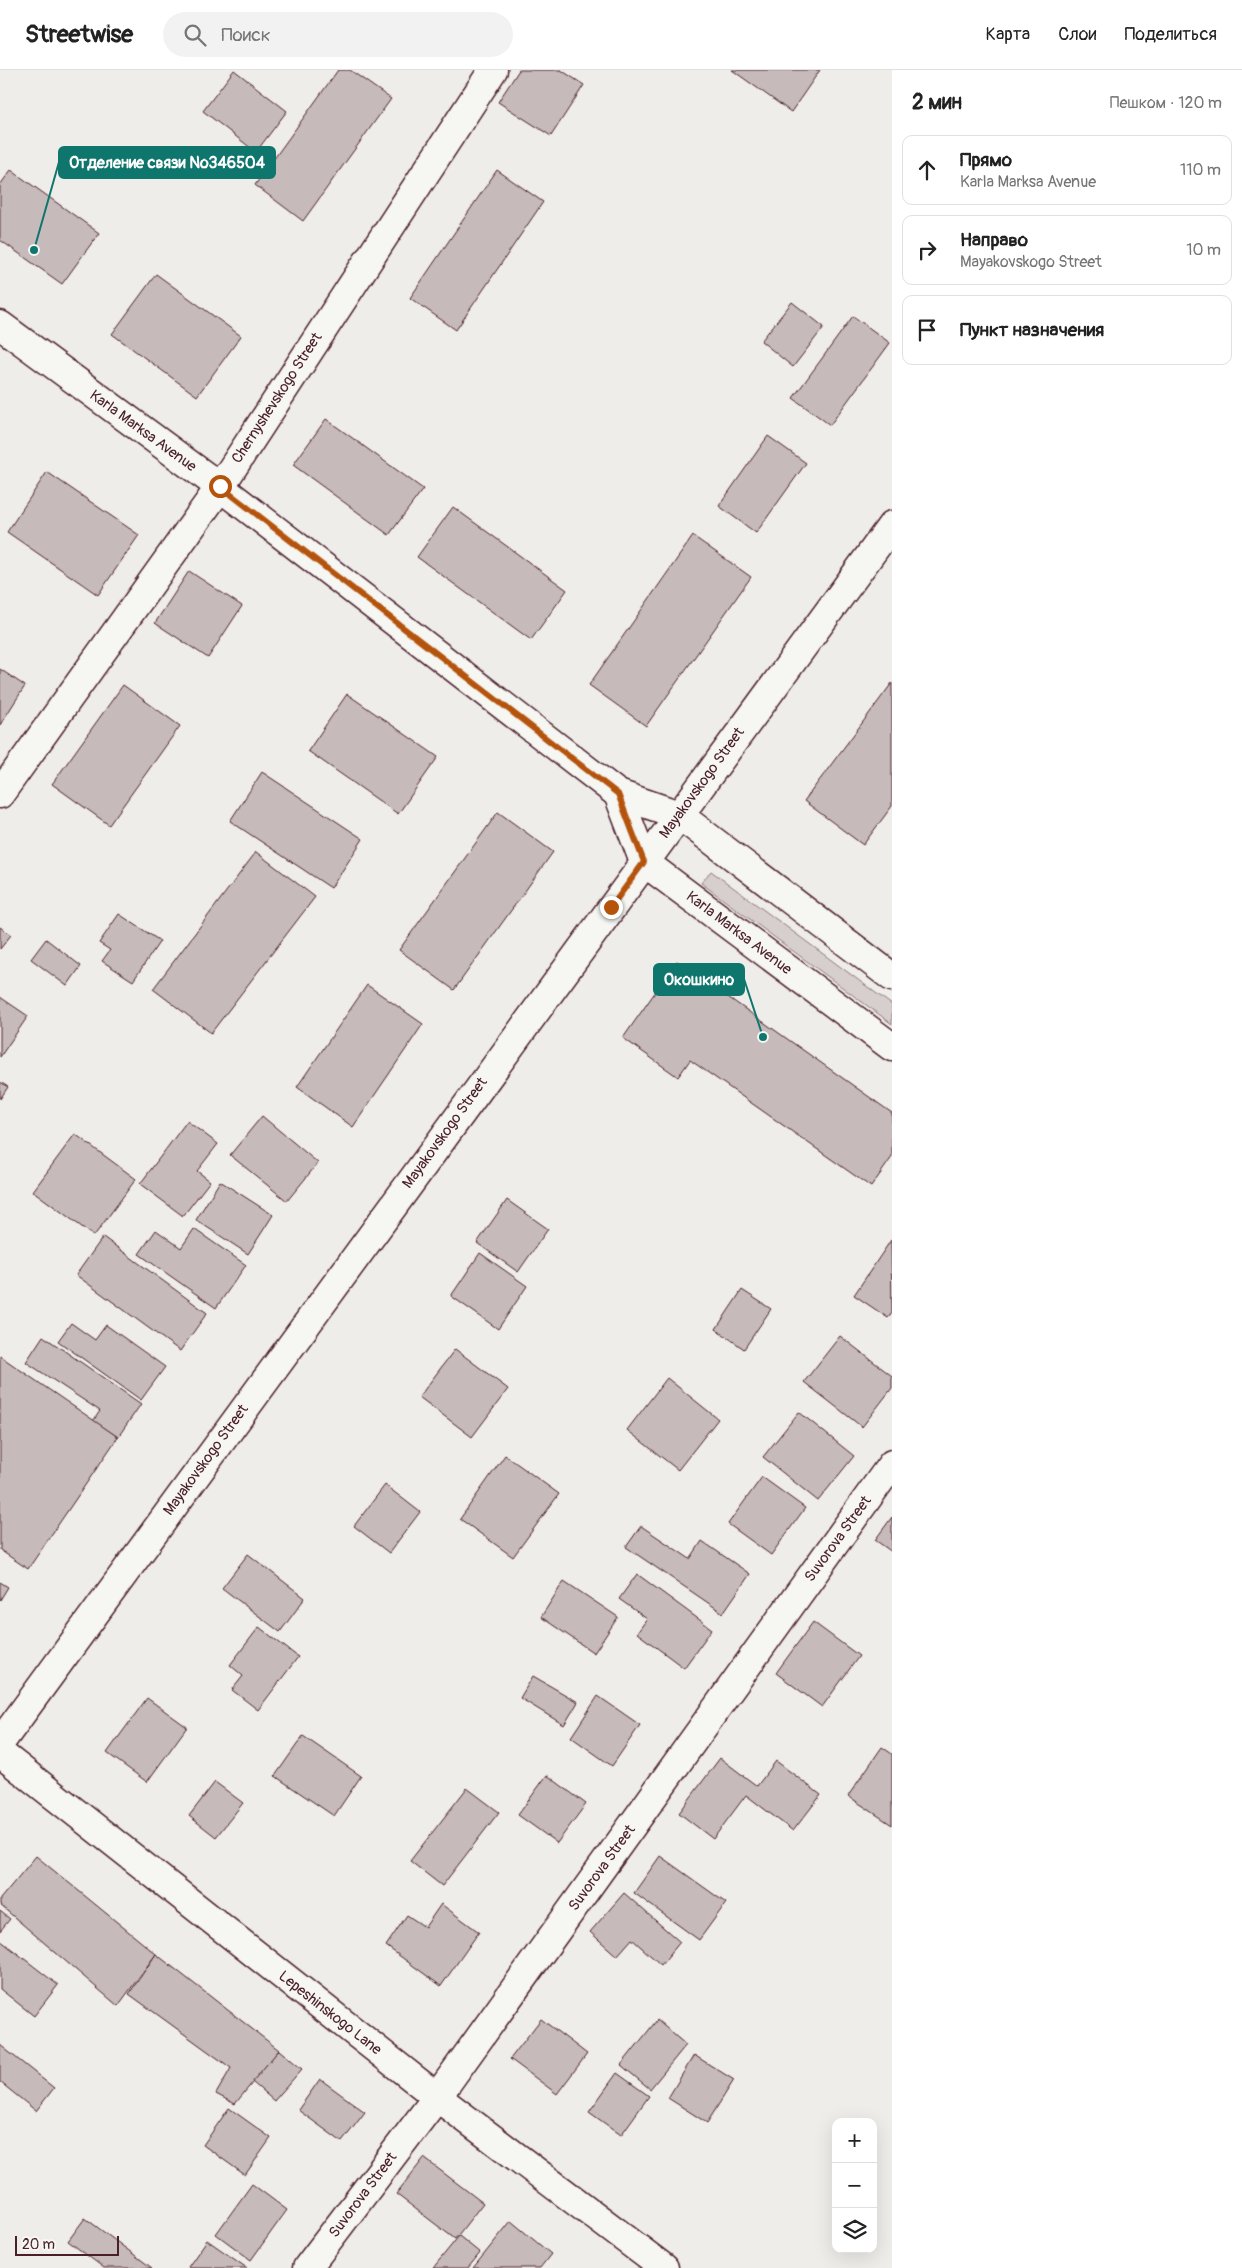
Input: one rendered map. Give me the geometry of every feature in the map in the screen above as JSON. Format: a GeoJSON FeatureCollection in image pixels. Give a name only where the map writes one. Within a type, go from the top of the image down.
{"type":"FeatureCollection","features":[{"type":"Feature","properties":{"kind":"street","name":"Chernyshevskogo Street"},"geometry":{"type":"LineString","coordinates":[[0,794],[220,486],[493,70]]}},
{"type":"Feature","properties":{"kind":"street","name":"Karla Marksa Avenue"},"geometry":{"type":"LineString","coordinates":[[0,325],[220,486],[618,794],[679,815],[892,977]]}},
{"type":"Feature","properties":{"kind":"street","name":"Mayakovskogo Street"},"geometry":{"type":"LineString","coordinates":[[0,1743],[892,526]]}},
{"type":"Feature","properties":{"kind":"street"},"geometry":{"type":"LineString","coordinates":[[618,794],[644,862]]}},
{"type":"Feature","properties":{"kind":"street","name":"Karla Marksa Avenue"},"geometry":{"type":"LineString","coordinates":[[644,862],[892,1047]]}},
{"type":"Feature","properties":{"kind":"street","name":"Suvorova Street"},"geometry":{"type":"LineString","coordinates":[[307,2268],[436,2097],[892,1464]]}},
{"type":"Feature","properties":{"kind":"street","name":"Lepeshinskogo Lane"},"geometry":{"type":"LineString","coordinates":[[0,1753],[436,2097],[664,2268]]}},
{"type":"Feature","properties":{"kind":"shaded area"},"geometry":{"type":"Polygon","coordinates":[[[711,871],[892,1005],[892,1024],[701,883],[711,871]]]}},
{"type":"Feature","properties":{"kind":"building"},"geometry":{"type":"Polygon","coordinates":[[[234,70],[287,111],[256,152],[203,111],[234,70]]]}},
{"type":"Feature","properties":{"kind":"building"},"geometry":{"type":"Polygon","coordinates":[[[338,70],[350,70],[391,99],[303,221],[255,185],[338,70]]]}},
{"type":"Feature","properties":{"kind":"building"},"geometry":{"type":"Polygon","coordinates":[[[519,70],[561,70],[584,85],[551,136],[498,102],[519,70]]]}},
{"type":"Feature","properties":{"kind":"building"},"geometry":{"type":"Polygon","coordinates":[[[732,70],[820,70],[791,112],[732,70]]]}},
{"type":"Feature","properties":{"kind":"building"},"geometry":{"type":"Polygon","coordinates":[[[11,170],[99,233],[62,284],[0,240],[0,185],[11,170]]]}},
{"type":"Feature","properties":{"kind":"building"},"geometry":{"type":"Polygon","coordinates":[[[497,170],[543,202],[456,330],[410,298],[497,170]]]}},
{"type":"Feature","properties":{"kind":"building"},"geometry":{"type":"Polygon","coordinates":[[[156,274],[241,336],[197,396],[112,334],[156,274]]]}},
{"type":"Feature","properties":{"kind":"building"},"geometry":{"type":"Polygon","coordinates":[[[792,302],[824,327],[793,367],[761,341],[792,302]]]}},
{"type":"Feature","properties":{"kind":"building"},"geometry":{"type":"Polygon","coordinates":[[[853,316],[890,343],[830,425],[793,398],[853,316]]]}},
{"type":"Feature","properties":{"kind":"building"},"geometry":{"type":"Polygon","coordinates":[[[326,419],[423,489],[389,535],[293,465],[326,419]]]}},
{"type":"Feature","properties":{"kind":"building"},"geometry":{"type":"Polygon","coordinates":[[[768,436],[806,463],[756,533],[719,506],[768,436]]]}},
{"type":"Feature","properties":{"kind":"building"},"geometry":{"type":"Polygon","coordinates":[[[47,472],[139,535],[98,595],[7,532],[47,472]]]}},
{"type":"Feature","properties":{"kind":"building"},"geometry":{"type":"Polygon","coordinates":[[[453,507],[567,590],[531,640],[417,557],[453,507]]]}},
{"type":"Feature","properties":{"kind":"building"},"geometry":{"type":"Polygon","coordinates":[[[693,536],[751,577],[646,726],[589,685],[693,536]]]}},
{"type":"Feature","properties":{"kind":"building"},"geometry":{"type":"Polygon","coordinates":[[[189,571],[242,606],[208,658],[155,623],[189,571]]]}},
{"type":"Feature","properties":{"kind":"building"},"geometry":{"type":"Polygon","coordinates":[[[0,669],[25,686],[0,725],[0,669]]]}},
{"type":"Feature","properties":{"kind":"building"},"geometry":{"type":"Polygon","coordinates":[[[892,683],[892,806],[863,845],[804,801],[892,683]]]}},
{"type":"Feature","properties":{"kind":"building"},"geometry":{"type":"Polygon","coordinates":[[[123,685],[180,726],[109,825],[52,784],[123,685]]]}},
{"type":"Feature","properties":{"kind":"building"},"geometry":{"type":"Polygon","coordinates":[[[347,694],[438,757],[398,814],[308,751],[347,694]]]}},
{"type":"Feature","properties":{"kind":"building"},"geometry":{"type":"Polygon","coordinates":[[[262,772],[363,839],[331,888],[230,821],[262,772]]]}},
{"type":"Feature","properties":{"kind":"building"},"geometry":{"type":"Polygon","coordinates":[[[498,812],[553,852],[454,990],[399,950],[498,812]]]}},
{"type":"Feature","properties":{"kind":"building"},"geometry":{"type":"Polygon","coordinates":[[[256,852],[315,897],[211,1033],[153,989],[256,852]]]}},
{"type":"Feature","properties":{"kind":"building"},"geometry":{"type":"Polygon","coordinates":[[[119,914],[160,941],[133,981],[102,961],[110,950],[99,943],[119,914]]]}},
{"type":"Feature","properties":{"kind":"building"},"geometry":{"type":"Polygon","coordinates":[[[0,927],[11,935],[0,949],[0,927]]]}},
{"type":"Feature","properties":{"kind":"building"},"geometry":{"type":"Polygon","coordinates":[[[46,939],[81,966],[67,986],[31,959],[46,939]]]}},
{"type":"Feature","properties":{"kind":"building"},"geometry":{"type":"Polygon","coordinates":[[[677,961],[892,1113],[892,1157],[871,1187],[690,1060],[678,1077],[623,1038],[677,961]]]}},
{"type":"Feature","properties":{"kind":"building"},"geometry":{"type":"Polygon","coordinates":[[[367,985],[423,1024],[353,1127],[297,1087],[367,985]]]}},
{"type":"Feature","properties":{"kind":"building"},"geometry":{"type":"Polygon","coordinates":[[[0,997],[28,1016],[0,1057],[0,997]]]}},
{"type":"Feature","properties":{"kind":"building"},"geometry":{"type":"Polygon","coordinates":[[[0,1082],[8,1087],[0,1099],[0,1082]]]}},
{"type":"Feature","properties":{"kind":"building"},"geometry":{"type":"Polygon","coordinates":[[[262,1116],[318,1163],[287,1201],[230,1155],[262,1116]]]}},
{"type":"Feature","properties":{"kind":"building"},"geometry":{"type":"Polygon","coordinates":[[[187,1121],[218,1144],[197,1171],[210,1181],[183,1216],[140,1184],[187,1121]]]}},
{"type":"Feature","properties":{"kind":"building"},"geometry":{"type":"Polygon","coordinates":[[[75,1134],[136,1179],[94,1236],[33,1191],[75,1134]]]}},
{"type":"Feature","properties":{"kind":"building"},"geometry":{"type":"Polygon","coordinates":[[[220,1181],[273,1215],[248,1254],[196,1220],[220,1181]]]}},
{"type":"Feature","properties":{"kind":"building"},"geometry":{"type":"Polygon","coordinates":[[[507,1200],[548,1229],[518,1272],[477,1243],[507,1200]]]}},
{"type":"Feature","properties":{"kind":"building"},"geometry":{"type":"Polygon","coordinates":[[[194,1229],[246,1265],[216,1308],[139,1254],[156,1230],[181,1248],[194,1229]]]}},
{"type":"Feature","properties":{"kind":"building"},"geometry":{"type":"Polygon","coordinates":[[[103,1237],[207,1313],[180,1351],[76,1275],[103,1237]]]}},
{"type":"Feature","properties":{"kind":"building"},"geometry":{"type":"Polygon","coordinates":[[[891,1240],[892,1313],[888,1318],[854,1295],[891,1240]]]}},
{"type":"Feature","properties":{"kind":"building"},"geometry":{"type":"Polygon","coordinates":[[[480,1253],[527,1286],[498,1329],[451,1296],[480,1253]]]}},
{"type":"Feature","properties":{"kind":"building"},"geometry":{"type":"Polygon","coordinates":[[[742,1290],[771,1309],[744,1349],[716,1329],[742,1290]]]}},
{"type":"Feature","properties":{"kind":"building"},"geometry":{"type":"Polygon","coordinates":[[[71,1323],[95,1340],[106,1325],[165,1367],[141,1400],[58,1341],[71,1323]]]}},
{"type":"Feature","properties":{"kind":"building"},"geometry":{"type":"Polygon","coordinates":[[[43,1336],[141,1404],[118,1437],[93,1421],[100,1411],[26,1362],[43,1336]]]}},
{"type":"Feature","properties":{"kind":"building"},"geometry":{"type":"Polygon","coordinates":[[[840,1336],[892,1376],[892,1388],[862,1427],[804,1382],[840,1336]]]}},
{"type":"Feature","properties":{"kind":"building"},"geometry":{"type":"Polygon","coordinates":[[[455,1349],[508,1389],[472,1437],[419,1397],[455,1349]]]}},
{"type":"Feature","properties":{"kind":"building"},"geometry":{"type":"Polygon","coordinates":[[[0,1356],[118,1437],[28,1569],[0,1550],[0,1356]]]}},
{"type":"Feature","properties":{"kind":"building"},"geometry":{"type":"Polygon","coordinates":[[[667,1378],[718,1419],[678,1470],[627,1430],[667,1378]]]}},
{"type":"Feature","properties":{"kind":"building"},"geometry":{"type":"Polygon","coordinates":[[[799,1412],[854,1456],[818,1501],[763,1457],[799,1412]]]}},
{"type":"Feature","properties":{"kind":"building"},"geometry":{"type":"Polygon","coordinates":[[[505,1455],[559,1494],[513,1557],[460,1519],[505,1455]]]}},
{"type":"Feature","properties":{"kind":"building"},"geometry":{"type":"Polygon","coordinates":[[[762,1477],[805,1508],[771,1555],[728,1524],[762,1477]]]}},
{"type":"Feature","properties":{"kind":"building"},"geometry":{"type":"Polygon","coordinates":[[[385,1485],[420,1512],[389,1553],[354,1526],[385,1485]]]}},
{"type":"Feature","properties":{"kind":"building"},"geometry":{"type":"Polygon","coordinates":[[[892,1517],[892,1552],[875,1540],[892,1517]]]}},
{"type":"Feature","properties":{"kind":"building"},"geometry":{"type":"Polygon","coordinates":[[[641,1526],[690,1559],[702,1541],[750,1574],[723,1613],[626,1547],[641,1526]]]}},
{"type":"Feature","properties":{"kind":"building"},"geometry":{"type":"Polygon","coordinates":[[[248,1554],[305,1598],[280,1632],[222,1588],[248,1554]]]}},
{"type":"Feature","properties":{"kind":"building"},"geometry":{"type":"Polygon","coordinates":[[[637,1574],[712,1629],[684,1668],[637,1633],[647,1619],[619,1599],[637,1574]]]}},
{"type":"Feature","properties":{"kind":"building"},"geometry":{"type":"Polygon","coordinates":[[[564,1581],[618,1617],[594,1653],[541,1617],[564,1581]]]}},
{"type":"Feature","properties":{"kind":"building"},"geometry":{"type":"Polygon","coordinates":[[[0,1582],[8,1587],[0,1600],[0,1582]]]}},
{"type":"Feature","properties":{"kind":"building"},"geometry":{"type":"Polygon","coordinates":[[[813,1622],[859,1656],[822,1707],[776,1673],[813,1622]]]}},
{"type":"Feature","properties":{"kind":"building"},"geometry":{"type":"Polygon","coordinates":[[[259,1627],[298,1657],[258,1710],[232,1690],[243,1676],[230,1665],[259,1627]]]}},
{"type":"Feature","properties":{"kind":"building"},"geometry":{"type":"Polygon","coordinates":[[[533,1676],[578,1702],[564,1725],[520,1698],[533,1676]]]}},
{"type":"Feature","properties":{"kind":"building"},"geometry":{"type":"Polygon","coordinates":[[[598,1696],[640,1725],[612,1766],[571,1737],[598,1696]]]}},
{"type":"Feature","properties":{"kind":"building"},"geometry":{"type":"Polygon","coordinates":[[[147,1698],[187,1727],[147,1782],[107,1753],[147,1698]]]}},
{"type":"Feature","properties":{"kind":"building"},"geometry":{"type":"Polygon","coordinates":[[[303,1736],[361,1776],[334,1816],[275,1776],[303,1736]]]}},
{"type":"Feature","properties":{"kind":"building"},"geometry":{"type":"Polygon","coordinates":[[[882,1747],[892,1754],[892,1825],[848,1796],[882,1747]]]}},
{"type":"Feature","properties":{"kind":"building"},"geometry":{"type":"Polygon","coordinates":[[[720,1758],[757,1786],[776,1761],[821,1795],[793,1831],[746,1795],[713,1839],[679,1813],[720,1758]]]}},
{"type":"Feature","properties":{"kind":"building"},"geometry":{"type":"Polygon","coordinates":[[[547,1775],[586,1804],[557,1843],[518,1815],[547,1775]]]}},
{"type":"Feature","properties":{"kind":"building"},"geometry":{"type":"Polygon","coordinates":[[[215,1782],[243,1803],[216,1837],[189,1816],[215,1782]]]}},
{"type":"Feature","properties":{"kind":"building"},"geometry":{"type":"Polygon","coordinates":[[[467,1788],[499,1812],[442,1886],[410,1861],[467,1788]]]}},
{"type":"Feature","properties":{"kind":"building"},"geometry":{"type":"Polygon","coordinates":[[[36,1856],[156,1954],[118,2006],[0,1905],[0,1899],[36,1856]]]}},
{"type":"Feature","properties":{"kind":"building"},"geometry":{"type":"Polygon","coordinates":[[[660,1856],[726,1903],[699,1940],[634,1893],[660,1856]]]}},
{"type":"Feature","properties":{"kind":"building"},"geometry":{"type":"Polygon","coordinates":[[[624,1893],[680,1942],[661,1965],[632,1939],[617,1956],[590,1932],[624,1893]]]}},
{"type":"Feature","properties":{"kind":"building"},"geometry":{"type":"Polygon","coordinates":[[[441,1904],[479,1932],[441,1986],[386,1946],[407,1915],[425,1927],[441,1904]]]}},
{"type":"Feature","properties":{"kind":"building"},"geometry":{"type":"Polygon","coordinates":[[[0,1911],[10,1919],[0,1931],[0,1911]]]}},
{"type":"Feature","properties":{"kind":"building"},"geometry":{"type":"Polygon","coordinates":[[[0,1940],[58,1985],[34,2016],[0,1989],[0,1940]]]}},
{"type":"Feature","properties":{"kind":"building"},"geometry":{"type":"Polygon","coordinates":[[[156,1954],[279,2050],[235,2104],[216,2094],[231,2068],[129,1994],[156,1954]]]}},
{"type":"Feature","properties":{"kind":"building"},"geometry":{"type":"Polygon","coordinates":[[[541,2019],[587,2054],[557,2094],[510,2059],[541,2019]]]}},
{"type":"Feature","properties":{"kind":"building"},"geometry":{"type":"Polygon","coordinates":[[[657,2020],[686,2045],[650,2089],[621,2065],[657,2020]]]}},
{"type":"Feature","properties":{"kind":"building"},"geometry":{"type":"Polygon","coordinates":[[[0,2045],[54,2088],[36,2111],[0,2082],[0,2045]]]}},
{"type":"Feature","properties":{"kind":"building"},"geometry":{"type":"Polygon","coordinates":[[[279,2050],[302,2069],[274,2101],[252,2082],[279,2050]]]}},
{"type":"Feature","properties":{"kind":"building"},"geometry":{"type":"Polygon","coordinates":[[[694,2055],[734,2080],[707,2123],[668,2098],[694,2055]]]}},
{"type":"Feature","properties":{"kind":"building"},"geometry":{"type":"Polygon","coordinates":[[[617,2073],[649,2096],[621,2135],[589,2112],[617,2073]]]}},
{"type":"Feature","properties":{"kind":"building"},"geometry":{"type":"Polygon","coordinates":[[[320,2079],[365,2112],[342,2142],[298,2110],[320,2079]]]}},
{"type":"Feature","properties":{"kind":"building"},"geometry":{"type":"Polygon","coordinates":[[[229,2108],[271,2138],[245,2175],[203,2145],[229,2108]]]}},
{"type":"Feature","properties":{"kind":"building"},"geometry":{"type":"Polygon","coordinates":[[[424,2158],[483,2203],[455,2239],[396,2194],[424,2158]]]}},
{"type":"Feature","properties":{"kind":"building"},"geometry":{"type":"Polygon","coordinates":[[[252,2184],[287,2210],[251,2260],[216,2234],[252,2184]]]}},
{"type":"Feature","properties":{"kind":"building"},"geometry":{"type":"Polygon","coordinates":[[[85,2218],[152,2268],[104,2268],[68,2241],[85,2218]]]}},
{"type":"Feature","properties":{"kind":"building"},"geometry":{"type":"Polygon","coordinates":[[[511,2221],[551,2254],[540,2268],[473,2268],[511,2221]]]}},
{"type":"Feature","properties":{"kind":"building"},"geometry":{"type":"Polygon","coordinates":[[[459,2236],[480,2253],[468,2268],[433,2268],[459,2236]]]}},
{"type":"Feature","properties":{"kind":"building"},"geometry":{"type":"Polygon","coordinates":[[[207,2240],[247,2268],[188,2267],[207,2240]]]}},
{"type":"Feature","properties":{"kind":"place","name":"Отделение связи №346504"},"geometry":{"type":"Point","coordinates":[34,250]}},
{"type":"Feature","properties":{"kind":"place","name":"Окошкино"},"geometry":{"type":"Point","coordinates":[763,1037]}},
{"type":"Feature","properties":{"kind":"route"},"geometry":{"type":"LineString","coordinates":[[220,486],[618,794],[644,862],[611,907]]}}]}
